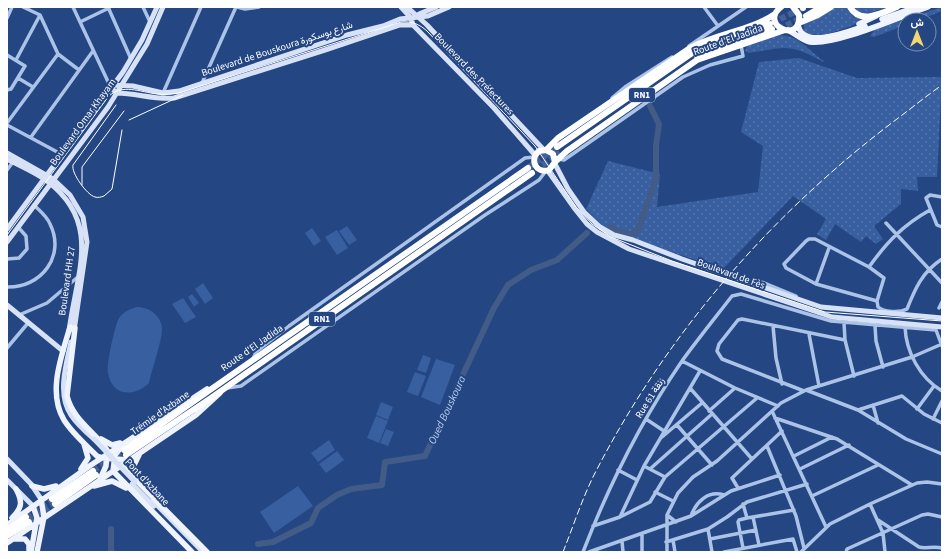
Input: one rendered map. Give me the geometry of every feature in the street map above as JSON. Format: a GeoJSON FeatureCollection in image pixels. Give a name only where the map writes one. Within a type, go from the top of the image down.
{"type":"FeatureCollection","features":[{"type":"Feature","properties":{"kind":"highway"},"geometry":{"type":"LineString","coordinates":[[781,7],[775,11],[776,24],[786,30]]}},
{"type":"Feature","properties":{"kind":"highway"},"geometry":{"type":"LineString","coordinates":[[793,7],[799,15],[799,23]]}},
{"type":"Feature","properties":{"kind":"highway"},"geometry":{"type":"LineString","coordinates":[[804,11],[812,7]]}},
{"type":"Feature","properties":{"kind":"highway"},"geometry":{"type":"LineString","coordinates":[[804,11],[821,7]]}},
{"type":"Feature","properties":{"kind":"highway","name":"Route d'El Jadida"},"geometry":{"type":"LineString","coordinates":[[557,157],[705,56],[795,28],[799,23],[818,15],[831,7]]}},
{"type":"Feature","properties":{"kind":"highway"},"geometry":{"type":"LineString","coordinates":[[850,7],[855,14],[864,17],[896,8]]}},
{"type":"Feature","properties":{"kind":"highway","name":"Route d'El Jadida"},"geometry":{"type":"LineString","coordinates":[[545,150],[558,138],[690,48],[707,40],[760,22],[775,11]]}},
{"type":"Feature","properties":{"kind":"highway","name":"Route d'El Jadida"},"geometry":{"type":"LineString","coordinates":[[420,251],[443,238],[534,175],[552,169],[557,157],[664,72],[704,47],[772,28],[752,39],[727,44],[705,52],[684,65],[557,157]]}},
{"type":"Feature","properties":{"kind":"highway"},"geometry":{"type":"LineString","coordinates":[[558,138],[575,132],[634,89],[664,72]]}},
{"type":"Feature","properties":{"kind":"highway"},"geometry":{"type":"LineString","coordinates":[[546,171],[535,166],[535,156],[545,150],[557,157]]}},
{"type":"Feature","properties":{"kind":"highway","name":"Route d'El Jadida"},"geometry":{"type":"LineString","coordinates":[[421,242],[438,226],[535,156]]}},
{"type":"Feature","properties":{"kind":"highway","name":"Route d'El Jadida"},"geometry":{"type":"LineString","coordinates":[[224,388],[420,251],[530,170],[421,242],[225,380]]}},
{"type":"Feature","properties":{"kind":"highway","name":"RN1"},"geometry":{"type":"LineString","coordinates":[[209,395],[225,380]]}},
{"type":"Feature","properties":{"kind":"highway","name":"RN1"},"geometry":{"type":"LineString","coordinates":[[209,395],[224,388]]}},
{"type":"Feature","properties":{"kind":"highway","name":"Trémie d'Azbane"},"geometry":{"type":"LineString","coordinates":[[124,457],[209,395]]}},
{"type":"Feature","properties":{"kind":"highway"},"geometry":{"type":"LineString","coordinates":[[53,502],[95,472]]}},
{"type":"Feature","properties":{"kind":"highway"},"geometry":{"type":"LineString","coordinates":[[7,531],[27,517]]}},
{"type":"Feature","properties":{"kind":"highway"},"geometry":{"type":"LineString","coordinates":[[9,540],[27,517]]}},
{"type":"Feature","properties":{"kind":"main road"},"geometry":{"type":"LineString","coordinates":[[799,23],[801,32],[807,36],[824,37],[840,34],[916,7]]}},
{"type":"Feature","properties":{"kind":"main road"},"geometry":{"type":"LineString","coordinates":[[786,30],[805,40],[823,42],[848,35],[928,7]]}},
{"type":"Feature","properties":{"kind":"main road"},"geometry":{"type":"LineString","coordinates":[[840,34],[896,8]]}},
{"type":"Feature","properties":{"kind":"main road"},"geometry":{"type":"LineString","coordinates":[[72,328],[63,351],[56,385],[58,406],[64,420],[100,458]]}},
{"type":"Feature","properties":{"kind":"main road"},"geometry":{"type":"LineString","coordinates":[[72,328],[67,396],[72,411],[107,449],[113,471],[192,552]]}},
{"type":"Feature","properties":{"kind":"main road","name":"Route d'El Jadida"},"geometry":{"type":"LineString","coordinates":[[224,388],[214,400],[196,415],[142,452],[124,457],[113,471],[95,472],[100,458],[109,460],[126,441],[195,396],[225,380]]}},
{"type":"Feature","properties":{"kind":"main road"},"geometry":{"type":"LineString","coordinates":[[87,428],[107,443],[117,444],[126,441],[124,457],[135,482],[207,552]]}},
{"type":"Feature","properties":{"kind":"main road"},"geometry":{"type":"LineString","coordinates":[[30,552],[42,506],[51,492],[74,476],[88,458],[88,454],[82,440]]}},
{"type":"Feature","properties":{"kind":"main road"},"geometry":{"type":"LineString","coordinates":[[135,482],[134,465],[142,452]]}},
{"type":"Feature","properties":{"kind":"main road"},"geometry":{"type":"LineString","coordinates":[[109,460],[124,457]]}},
{"type":"Feature","properties":{"kind":"main road"},"geometry":{"type":"LineString","coordinates":[[95,472],[109,460],[124,457]]}},
{"type":"Feature","properties":{"kind":"main road"},"geometry":{"type":"LineString","coordinates":[[104,473],[109,460]]}},
{"type":"Feature","properties":{"kind":"main road"},"geometry":{"type":"LineString","coordinates":[[84,489],[100,466],[104,473]]}},
{"type":"Feature","properties":{"kind":"main road"},"geometry":{"type":"LineString","coordinates":[[74,476],[95,472],[104,473]]}},
{"type":"Feature","properties":{"kind":"main road"},"geometry":{"type":"LineString","coordinates":[[32,486],[47,489],[67,481]]}},
{"type":"Feature","properties":{"kind":"main road"},"geometry":{"type":"LineString","coordinates":[[9,540],[84,489],[112,481],[117,482],[136,495]]}},
{"type":"Feature","properties":{"kind":"main road"},"geometry":{"type":"LineString","coordinates":[[7,525],[21,507],[20,498],[16,489]]}},
{"type":"Feature","properties":{"kind":"main road"},"geometry":{"type":"LineString","coordinates":[[33,506],[42,506],[53,511]]}},
{"type":"Feature","properties":{"kind":"main road"},"geometry":{"type":"LineString","coordinates":[[33,506],[42,506]]}},
{"type":"Feature","properties":{"kind":"main road"},"geometry":{"type":"LineString","coordinates":[[27,517],[33,506]]}},
{"type":"Feature","properties":{"kind":"main road"},"geometry":{"type":"LineString","coordinates":[[33,506],[40,518],[42,531]]}},
{"type":"Feature","properties":{"kind":"main road"},"geometry":{"type":"LineString","coordinates":[[37,552],[42,531],[53,511]]}},
{"type":"Feature","properties":{"kind":"main road"},"geometry":{"type":"LineString","coordinates":[[7,525],[27,517],[32,512],[40,518]]}},
{"type":"Feature","properties":{"kind":"main road"},"geometry":{"type":"LineString","coordinates":[[9,540],[26,539],[29,544],[30,552]]}},
{"type":"Feature","properties":{"kind":"street"},"geometry":{"type":"LineString","coordinates":[[7,18],[12,7]]}},
{"type":"Feature","properties":{"kind":"street"},"geometry":{"type":"LineString","coordinates":[[24,7],[40,15],[58,54],[79,70]]}},
{"type":"Feature","properties":{"kind":"street"},"geometry":{"type":"LineString","coordinates":[[73,7],[106,79],[117,93]]}},
{"type":"Feature","properties":{"kind":"street"},"geometry":{"type":"LineString","coordinates":[[143,7],[150,22]]}},
{"type":"Feature","properties":{"kind":"street","name":"Boulevard Omar Khayam"},"geometry":{"type":"LineString","coordinates":[[7,229],[131,59],[156,7]]}},
{"type":"Feature","properties":{"kind":"street","name":"Boulevard Omar Khayam"},"geometry":{"type":"LineString","coordinates":[[7,242],[117,93],[147,44],[163,7]]}},
{"type":"Feature","properties":{"kind":"street"},"geometry":{"type":"LineString","coordinates":[[163,93],[201,7]]}},
{"type":"Feature","properties":{"kind":"street"},"geometry":{"type":"LineString","coordinates":[[202,83],[236,7],[250,9],[259,7]]}},
{"type":"Feature","properties":{"kind":"street"},"geometry":{"type":"LineString","coordinates":[[400,19],[402,15],[401,7]]}},
{"type":"Feature","properties":{"kind":"street","name":"Boulevard des Préfectures"},"geometry":{"type":"LineString","coordinates":[[401,7],[414,17],[427,24],[545,150]]}},
{"type":"Feature","properties":{"kind":"street","name":"Boulevard des Préfectures"},"geometry":{"type":"LineString","coordinates":[[408,7],[414,17],[413,25],[494,108],[535,156]]}},
{"type":"Feature","properties":{"kind":"street","name":"Boulevard de Bouskoura شارع بوسكورة"},"geometry":{"type":"LineString","coordinates":[[112,86],[133,86],[163,93],[179,91],[341,37],[383,26],[400,19],[414,17],[436,7]]}},
{"type":"Feature","properties":{"kind":"street"},"geometry":{"type":"LineString","coordinates":[[414,17],[428,16],[449,7]]}},
{"type":"Feature","properties":{"kind":"street"},"geometry":{"type":"LineString","coordinates":[[704,7],[718,26]]}},
{"type":"Feature","properties":{"kind":"street"},"geometry":{"type":"LineString","coordinates":[[603,107],[625,87],[746,7]]}},
{"type":"Feature","properties":{"kind":"street"},"geometry":{"type":"LineString","coordinates":[[80,22],[108,8],[131,59]]}},
{"type":"Feature","properties":{"kind":"street"},"geometry":{"type":"LineString","coordinates":[[16,60],[40,15]]}},
{"type":"Feature","properties":{"kind":"street"},"geometry":{"type":"LineString","coordinates":[[427,24],[428,16]]}},
{"type":"Feature","properties":{"kind":"street","name":"Boulevard de Bouskoura شارع بوسكورة"},"geometry":{"type":"LineString","coordinates":[[117,93],[131,93],[163,99],[174,98],[400,25],[413,25]]}},
{"type":"Feature","properties":{"kind":"street"},"geometry":{"type":"LineString","coordinates":[[557,157],[564,160],[683,77],[710,65],[743,56],[740,45]]}},
{"type":"Feature","properties":{"kind":"street"},"geometry":{"type":"LineString","coordinates":[[31,137],[93,51]]}},
{"type":"Feature","properties":{"kind":"street"},"geometry":{"type":"LineString","coordinates":[[58,54],[7,124],[61,154]]}},
{"type":"Feature","properties":{"kind":"street"},"geometry":{"type":"LineString","coordinates":[[7,55],[25,66],[11,89],[7,90]]}},
{"type":"Feature","properties":{"kind":"street"},"geometry":{"type":"LineString","coordinates":[[18,78],[33,87]]}},
{"type":"Feature","properties":{"kind":"street"},"geometry":{"type":"LineString","coordinates":[[7,153],[46,177]]}},
{"type":"Feature","properties":{"kind":"street"},"geometry":{"type":"LineString","coordinates":[[253,359],[256,352],[289,326],[525,158],[535,156]]}},
{"type":"Feature","properties":{"kind":"street","name":"Boulevard de Fès"},"geometry":{"type":"LineString","coordinates":[[557,157],[568,189],[584,212],[608,232],[821,307],[942,318]]}},
{"type":"Feature","properties":{"kind":"street"},"geometry":{"type":"LineString","coordinates":[[7,159],[46,177]]}},
{"type":"Feature","properties":{"kind":"street"},"geometry":{"type":"LineString","coordinates":[[7,170],[13,162]]}},
{"type":"Feature","properties":{"kind":"street"},"geometry":{"type":"LineString","coordinates":[[224,388],[241,386],[485,215],[539,180],[546,171]]}},
{"type":"Feature","properties":{"kind":"street","name":"Boulevard de Fès"},"geometry":{"type":"LineString","coordinates":[[546,171],[587,224],[597,232],[629,249],[823,314],[840,318],[905,326],[942,327]]}},
{"type":"Feature","properties":{"kind":"street","name":"Boulevard HH 27"},"geometry":{"type":"LineString","coordinates":[[46,177],[67,200],[81,227],[82,244],[80,276],[64,380],[65,399],[71,415],[93,440]]}},
{"type":"Feature","properties":{"kind":"street"},"geometry":{"type":"LineString","coordinates":[[942,197],[930,195],[926,198],[937,226],[942,227]]}},
{"type":"Feature","properties":{"kind":"street"},"geometry":{"type":"LineString","coordinates":[[7,286],[21,286],[33,281],[43,273],[54,253],[55,240],[50,224],[34,205]]}},
{"type":"Feature","properties":{"kind":"street"},"geometry":{"type":"LineString","coordinates":[[869,267],[896,234],[911,220],[930,210]]}},
{"type":"Feature","properties":{"kind":"street"},"geometry":{"type":"LineString","coordinates":[[886,223],[942,283]]}},
{"type":"Feature","properties":{"kind":"street"},"geometry":{"type":"LineString","coordinates":[[7,260],[19,258],[27,249],[26,236],[18,227]]}},
{"type":"Feature","properties":{"kind":"street"},"geometry":{"type":"LineString","coordinates":[[877,301],[816,284],[786,268],[784,264],[809,238],[815,239],[829,248],[869,267],[885,280],[877,301],[878,307],[882,310],[900,312],[906,310],[918,283],[929,269],[942,259]]}},
{"type":"Feature","properties":{"kind":"street"},"geometry":{"type":"LineString","coordinates":[[816,284],[829,248]]}},
{"type":"Feature","properties":{"kind":"street"},"geometry":{"type":"LineString","coordinates":[[19,315],[47,303],[80,276]]}},
{"type":"Feature","properties":{"kind":"street"},"geometry":{"type":"LineString","coordinates":[[754,279],[821,307]]}},
{"type":"Feature","properties":{"kind":"street","name":"Rue 61 زنقة"},"geometry":{"type":"LineString","coordinates":[[583,552],[618,470],[646,418],[682,361],[732,296],[741,294],[817,318],[844,323]]}},
{"type":"Feature","properties":{"kind":"street"},"geometry":{"type":"LineString","coordinates":[[939,308],[942,302]]}},
{"type":"Feature","properties":{"kind":"street"},"geometry":{"type":"LineString","coordinates":[[7,305],[63,351]]}},
{"type":"Feature","properties":{"kind":"street"},"geometry":{"type":"LineString","coordinates":[[845,340],[739,319],[719,344],[717,351],[720,357],[782,384],[858,410],[920,446],[942,454]]}},
{"type":"Feature","properties":{"kind":"street"},"geometry":{"type":"LineString","coordinates":[[7,348],[28,323]]}},
{"type":"Feature","properties":{"kind":"street"},"geometry":{"type":"LineString","coordinates":[[667,552],[667,515],[673,501],[685,484],[712,465],[778,406],[805,391],[819,386],[854,376],[883,367],[942,345],[936,330],[905,326],[875,326],[844,323],[845,340],[854,376]]}},
{"type":"Feature","properties":{"kind":"street"},"geometry":{"type":"LineString","coordinates":[[774,326],[776,358],[782,384]]}},
{"type":"Feature","properties":{"kind":"street"},"geometry":{"type":"LineString","coordinates":[[875,326],[876,341],[883,367]]}},
{"type":"Feature","properties":{"kind":"street"},"geometry":{"type":"LineString","coordinates":[[905,326],[906,341],[912,357],[921,372],[934,386],[942,391]]}},
{"type":"Feature","properties":{"kind":"street"},"geometry":{"type":"LineString","coordinates":[[809,334],[819,386]]}},
{"type":"Feature","properties":{"kind":"street"},"geometry":{"type":"LineString","coordinates":[[682,361],[735,388],[778,406]]}},
{"type":"Feature","properties":{"kind":"street"},"geometry":{"type":"LineString","coordinates":[[620,517],[644,466],[700,371]]}},
{"type":"Feature","properties":{"kind":"street"},"geometry":{"type":"LineString","coordinates":[[917,409],[934,386]]}},
{"type":"Feature","properties":{"kind":"street"},"geometry":{"type":"LineString","coordinates":[[690,388],[710,413],[752,459]]}},
{"type":"Feature","properties":{"kind":"street"},"geometry":{"type":"LineString","coordinates":[[650,469],[687,436],[735,388]]}},
{"type":"Feature","properties":{"kind":"street"},"geometry":{"type":"LineString","coordinates":[[858,410],[902,396],[917,409],[942,423]]}},
{"type":"Feature","properties":{"kind":"street"},"geometry":{"type":"LineString","coordinates":[[593,526],[620,517],[650,502],[665,477],[757,398]]}},
{"type":"Feature","properties":{"kind":"street"},"geometry":{"type":"LineString","coordinates":[[933,419],[942,400]]}},
{"type":"Feature","properties":{"kind":"street"},"geometry":{"type":"LineString","coordinates":[[659,439],[702,403]]}},
{"type":"Feature","properties":{"kind":"street"},"geometry":{"type":"LineString","coordinates":[[873,405],[878,423]]}},
{"type":"Feature","properties":{"kind":"street"},"geometry":{"type":"LineString","coordinates":[[772,412],[794,456],[826,527]]}},
{"type":"Feature","properties":{"kind":"street"},"geometry":{"type":"LineString","coordinates":[[646,418],[664,431]]}},
{"type":"Feature","properties":{"kind":"street"},"geometry":{"type":"LineString","coordinates":[[775,418],[833,437],[849,445],[878,465],[912,485]]}},
{"type":"Feature","properties":{"kind":"street"},"geometry":{"type":"LineString","coordinates":[[677,425],[712,465]]}},
{"type":"Feature","properties":{"kind":"street"},"geometry":{"type":"LineString","coordinates":[[738,488],[732,478],[782,431]]}},
{"type":"Feature","properties":{"kind":"street"},"geometry":{"type":"LineString","coordinates":[[794,456],[833,437]]}},
{"type":"Feature","properties":{"kind":"street","name":"Pont d'Azbane"},"geometry":{"type":"LineString","coordinates":[[93,440],[135,482],[186,537]]}},
{"type":"Feature","properties":{"kind":"street"},"geometry":{"type":"LineString","coordinates":[[800,469],[849,445]]}},
{"type":"Feature","properties":{"kind":"street"},"geometry":{"type":"LineString","coordinates":[[767,446],[794,510],[804,548]]}},
{"type":"Feature","properties":{"kind":"street"},"geometry":{"type":"LineString","coordinates":[[7,459],[32,486],[42,506]]}},
{"type":"Feature","properties":{"kind":"street"},"geometry":{"type":"LineString","coordinates":[[812,496],[878,465]]}},
{"type":"Feature","properties":{"kind":"street"},"geometry":{"type":"LineString","coordinates":[[644,466],[665,477]]}},
{"type":"Feature","properties":{"kind":"street"},"geometry":{"type":"LineString","coordinates":[[618,470],[637,480]]}},
{"type":"Feature","properties":{"kind":"street"},"geometry":{"type":"LineString","coordinates":[[589,552],[642,535],[691,516],[738,488],[780,475]]}},
{"type":"Feature","properties":{"kind":"street"},"geometry":{"type":"LineString","coordinates":[[7,480],[33,506]]}},
{"type":"Feature","properties":{"kind":"street"},"geometry":{"type":"LineString","coordinates":[[801,552],[826,527],[836,520],[912,485],[922,482],[942,484]]}},
{"type":"Feature","properties":{"kind":"street"},"geometry":{"type":"LineString","coordinates":[[666,542],[708,529],[727,517],[743,504],[807,484]]}},
{"type":"Feature","properties":{"kind":"street"},"geometry":{"type":"LineString","coordinates":[[655,492],[673,501]]}},
{"type":"Feature","properties":{"kind":"street"},"geometry":{"type":"LineString","coordinates":[[691,516],[698,503],[704,498],[716,493],[724,495]]}},
{"type":"Feature","properties":{"kind":"street"},"geometry":{"type":"LineString","coordinates":[[743,504],[747,518]]}},
{"type":"Feature","properties":{"kind":"street"},"geometry":{"type":"LineString","coordinates":[[870,504],[883,533],[885,552]]}},
{"type":"Feature","properties":{"kind":"street"},"geometry":{"type":"LineString","coordinates":[[743,548],[738,521],[747,518],[794,510]]}},
{"type":"Feature","properties":{"kind":"street"},"geometry":{"type":"LineString","coordinates":[[846,552],[848,549],[925,514],[942,517]]}},
{"type":"Feature","properties":{"kind":"street"},"geometry":{"type":"LineString","coordinates":[[667,515],[676,522]]}},
{"type":"Feature","properties":{"kind":"street"},"geometry":{"type":"LineString","coordinates":[[753,517],[759,546]]}},
{"type":"Feature","properties":{"kind":"street"},"geometry":{"type":"LineString","coordinates":[[878,520],[922,548],[931,546],[942,548]]}},
{"type":"Feature","properties":{"kind":"street"},"geometry":{"type":"LineString","coordinates":[[708,529],[712,552]]}},
{"type":"Feature","properties":{"kind":"street"},"geometry":{"type":"LineString","coordinates":[[710,539],[756,530]]}},
{"type":"Feature","properties":{"kind":"street"},"geometry":{"type":"LineString","coordinates":[[642,535],[642,552]]}},
{"type":"Feature","properties":{"kind":"street"},"geometry":{"type":"LineString","coordinates":[[186,537],[197,552]]}},
{"type":"Feature","properties":{"kind":"street"},"geometry":{"type":"LineString","coordinates":[[186,537],[203,552]]}},
{"type":"Feature","properties":{"kind":"street"},"geometry":{"type":"LineString","coordinates":[[724,552],[793,539],[797,552]]}},
{"type":"Feature","properties":{"kind":"street"},"geometry":{"type":"LineString","coordinates":[[673,540],[675,552]]}},
{"type":"Feature","properties":{"kind":"street"},"geometry":{"type":"LineString","coordinates":[[622,541],[623,552]]}},
{"type":"Feature","properties":{"kind":"street"},"geometry":{"type":"LineString","coordinates":[[752,547],[753,552]]}},
{"type":"Feature","properties":{"kind":"shaded area"},"geometry":{"type":"Polygon","coordinates":[[[835,7],[846,7],[853,16],[865,20],[843,29],[825,34],[810,34],[804,31],[804,24],[822,16],[835,7]]]}},
{"type":"Feature","properties":{"kind":"shaded area"},"geometry":{"type":"Polygon","coordinates":[[[851,7],[889,7],[862,15],[851,7]]]}},
{"type":"Feature","properties":{"kind":"shaded area"},"geometry":{"type":"Polygon","coordinates":[[[942,7],[942,11],[937,13],[927,12],[942,7]]]}},
{"type":"Feature","properties":{"kind":"shaded area"},"geometry":{"type":"Polygon","coordinates":[[[897,22],[897,28],[874,37],[870,36],[875,29],[897,22]]]}},
{"type":"Feature","properties":{"kind":"shaded area"},"geometry":{"type":"Polygon","coordinates":[[[778,35],[798,40],[824,61],[823,62],[795,49],[788,48],[749,53],[745,51],[747,46],[778,35]]]}},
{"type":"Feature","properties":{"kind":"shaded area"},"geometry":{"type":"Polygon","coordinates":[[[799,58],[857,78],[942,77],[937,177],[917,177],[918,191],[901,189],[901,204],[874,226],[883,239],[876,244],[866,236],[861,242],[835,224],[826,240],[817,234],[826,219],[793,196],[723,269],[630,238],[603,226],[586,209],[608,161],[660,174],[657,207],[758,192],[763,146],[741,132],[759,62],[799,58]]]}},
{"type":"Feature","properties":{"kind":"shaded area"},"geometry":{"type":"Polygon","coordinates":[[[347,226],[357,240],[349,245],[339,231],[347,226]]]}},
{"type":"Feature","properties":{"kind":"shaded area"},"geometry":{"type":"Polygon","coordinates":[[[312,228],[321,241],[314,246],[305,233],[312,228]]]}},
{"type":"Feature","properties":{"kind":"shaded area"},"geometry":{"type":"Polygon","coordinates":[[[337,230],[348,248],[337,255],[325,237],[337,230]]]}},
{"type":"Feature","properties":{"kind":"shaded area"},"geometry":{"type":"Polygon","coordinates":[[[203,283],[213,298],[205,304],[195,289],[203,283]]]}},
{"type":"Feature","properties":{"kind":"shaded area"},"geometry":{"type":"Polygon","coordinates":[[[192,294],[199,303],[194,307],[188,297],[192,294]]]}},
{"type":"Feature","properties":{"kind":"shaded area"},"geometry":{"type":"Polygon","coordinates":[[[183,298],[196,317],[185,323],[172,304],[183,298]]]}},
{"type":"Feature","properties":{"kind":"shaded area"},"geometry":{"type":"Polygon","coordinates":[[[137,307],[142,307],[157,316],[160,320],[162,334],[149,383],[136,391],[124,392],[119,390],[110,381],[108,362],[113,336],[119,318],[127,311],[137,307]]]}},
{"type":"Feature","properties":{"kind":"shaded area"},"geometry":{"type":"Polygon","coordinates":[[[423,355],[431,358],[426,373],[417,370],[423,355]]]}},
{"type":"Feature","properties":{"kind":"shaded area"},"geometry":{"type":"Polygon","coordinates":[[[436,359],[455,365],[440,405],[421,397],[436,359]]]}},
{"type":"Feature","properties":{"kind":"shaded area"},"geometry":{"type":"Polygon","coordinates":[[[415,372],[426,376],[418,396],[407,392],[415,372]]]}},
{"type":"Feature","properties":{"kind":"shaded area"},"geometry":{"type":"Polygon","coordinates":[[[381,402],[393,407],[388,420],[376,415],[381,402]]]}},
{"type":"Feature","properties":{"kind":"shaded area"},"geometry":{"type":"Polygon","coordinates":[[[376,416],[388,421],[379,443],[367,438],[376,416]]]}},
{"type":"Feature","properties":{"kind":"shaded area"},"geometry":{"type":"Polygon","coordinates":[[[386,429],[394,432],[388,446],[380,443],[386,429]]]}},
{"type":"Feature","properties":{"kind":"shaded area"},"geometry":{"type":"Polygon","coordinates":[[[329,440],[335,450],[318,462],[311,453],[329,440]]]}},
{"type":"Feature","properties":{"kind":"shaded area"},"geometry":{"type":"Polygon","coordinates":[[[337,451],[344,460],[326,473],[319,464],[337,451]]]}},
{"type":"Feature","properties":{"kind":"shaded area"},"geometry":{"type":"Polygon","coordinates":[[[298,486],[313,506],[274,533],[260,512],[298,486]]]}},
{"type":"Feature","properties":{"kind":"waterway","name":"Oued Bouskoura"},"geometry":{"type":"LineString","coordinates":[[610,227],[629,235],[638,231],[656,178],[656,146],[659,124],[650,106]]}},
{"type":"Feature","properties":{"kind":"waterway","name":"Oued Bouskoura"},"geometry":{"type":"LineString","coordinates":[[258,544],[273,542],[311,523],[318,508],[337,495],[351,489],[382,485],[385,462],[425,456],[494,308],[508,285],[531,270],[557,260],[587,233]]}},
{"type":"Feature","properties":{"kind":"waterway","name":"Oued Bouskoura"},"geometry":{"type":"LineString","coordinates":[[111,529],[111,552]]}},
{"type":"Feature","properties":{"kind":"tunnel"},"geometry":{"type":"LineString","coordinates":[[772,23],[803,8]]}},
{"type":"Feature","properties":{"kind":"tunnel"},"geometry":{"type":"LineString","coordinates":[[778,29],[806,16]]}},
{"type":"Feature","properties":{"kind":"tunnel"},"geometry":{"type":"LineString","coordinates":[[528,168],[557,147]]}},
{"type":"Feature","properties":{"kind":"tunnel"},"geometry":{"type":"LineString","coordinates":[[535,170],[560,153]]}},
{"type":"Feature","properties":{"kind":"tunnel"},"geometry":{"type":"LineString","coordinates":[[93,471],[124,450]]}},
{"type":"Feature","properties":{"kind":"tunnel"},"geometry":{"type":"LineString","coordinates":[[26,517],[52,499]]}},
{"type":"Feature","properties":{"kind":"tunnel"},"geometry":{"type":"LineString","coordinates":[[29,522],[55,504]]}},
{"type":"Feature","properties":{"kind":"tram line"},"geometry":{"type":"LineString","coordinates":[[7,235],[108,97],[113,93],[125,89],[160,94],[179,93],[401,22],[409,22],[421,26],[427,31],[535,146],[576,207],[592,224],[611,237],[672,261],[825,312],[942,321]]}},
{"type":"Feature","properties":{"kind":"tram line"},"geometry":{"type":"LineString","coordinates":[[129,120],[183,95]]}},
{"type":"Feature","properties":{"kind":"tram line"},"geometry":{"type":"LineString","coordinates":[[116,105],[73,165],[74,173],[80,183],[95,197],[104,196],[112,189],[122,130]]}},
{"type":"Feature","properties":{"kind":"tram line"},"geometry":{"type":"LineString","coordinates":[[82,185],[82,167],[124,111]]}},
{"type":"Feature","properties":{"kind":"railway"},"geometry":{"type":"LineString","coordinates":[[563,552],[594,475],[622,424],[653,374],[687,327],[763,238],[804,197],[847,158],[942,85]]}}]}
